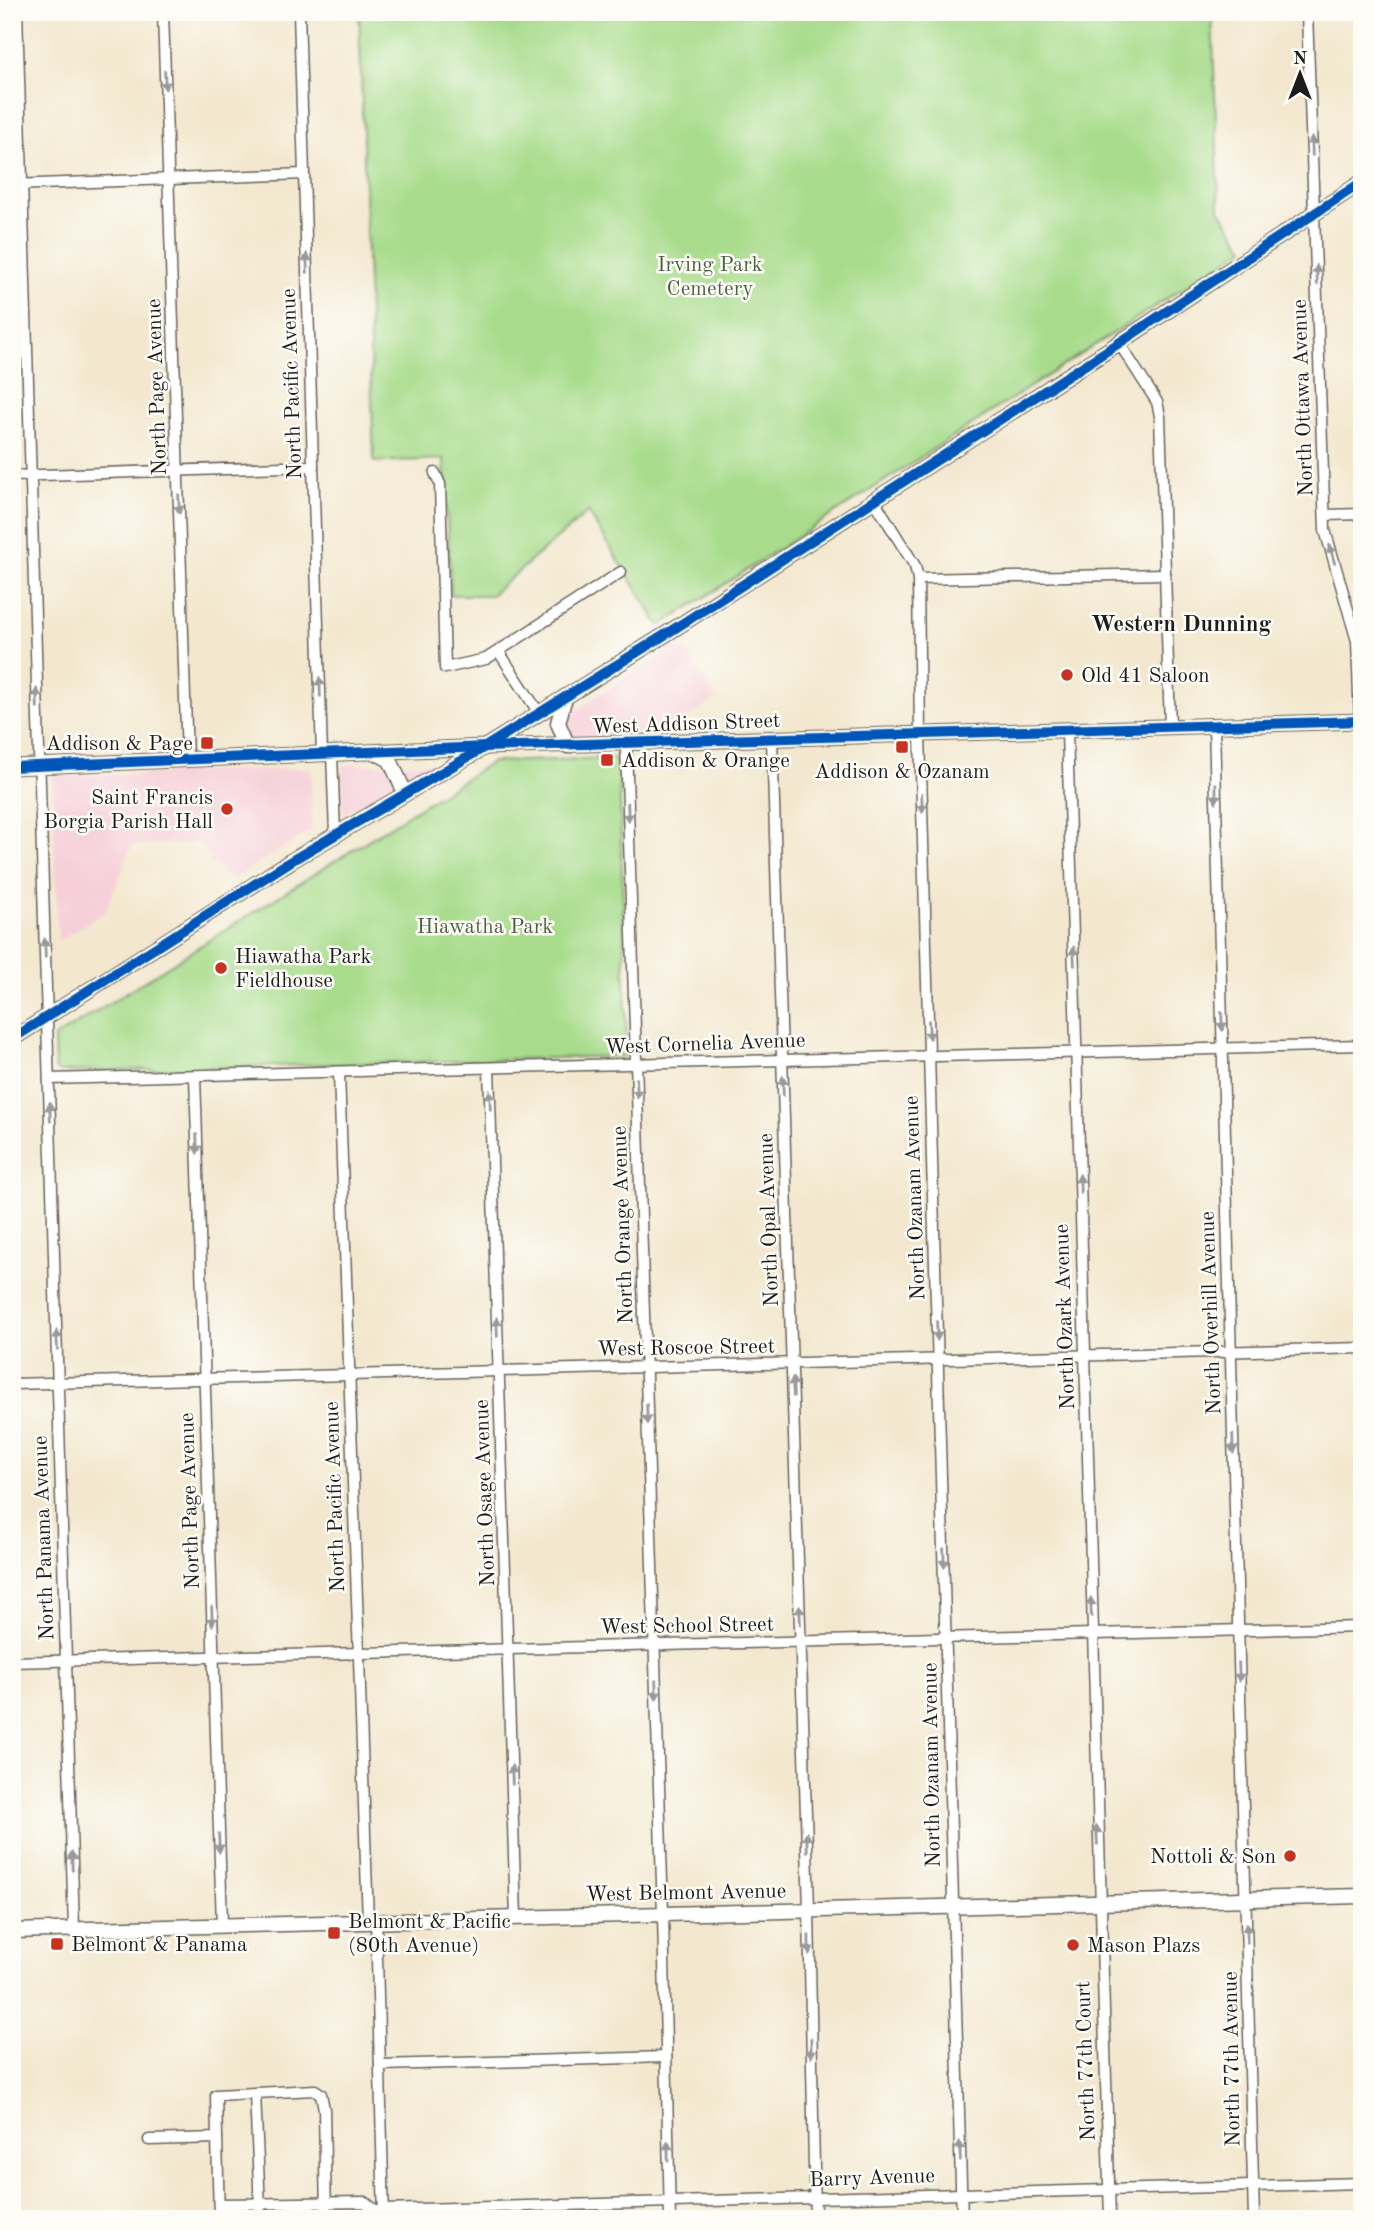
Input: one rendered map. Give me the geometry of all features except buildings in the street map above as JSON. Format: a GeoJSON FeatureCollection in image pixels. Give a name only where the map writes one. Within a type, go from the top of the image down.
{"type":"FeatureCollection","features":[{"type":"Feature","properties":{"kind":"main road"},"geometry":{"type":"LineString","coordinates":[[12,1039],[335,833],[485,747],[565,697],[1119,343],[1362,182]]}},
{"type":"Feature","properties":{"kind":"main road"},"geometry":{"type":"LineString","coordinates":[[565,697],[558,723],[568,746]]}},
{"type":"Feature","properties":{"kind":"main road","name":"West Addison Street"},"geometry":{"type":"LineString","coordinates":[[12,767],[485,747],[1360,720]]}},
{"type":"Feature","properties":{"kind":"main road"},"geometry":{"type":"LineString","coordinates":[[375,753],[390,760],[405,793]]}},
{"type":"Feature","properties":{"kind":"main road","name":"West Belmont Avenue"},"geometry":{"type":"LineString","coordinates":[[12,1931],[1362,1896]]}},
{"type":"Feature","properties":{"kind":"street","name":"North Panama Avenue"},"geometry":{"type":"LineString","coordinates":[[17,12],[17,185],[31,476],[74,1929]]}},
{"type":"Feature","properties":{"kind":"street","name":"North Page Avenue"},"geometry":{"type":"LineString","coordinates":[[163,12],[187,760]]}},
{"type":"Feature","properties":{"kind":"street","name":"North Pacific Avenue"},"geometry":{"type":"LineString","coordinates":[[299,12],[313,466],[327,755],[335,833]]}},
{"type":"Feature","properties":{"kind":"street","name":"North Ottawa Avenue"},"geometry":{"type":"LineString","coordinates":[[1307,12],[1325,530],[1357,641],[1362,778]]}},
{"type":"Feature","properties":{"kind":"street"},"geometry":{"type":"LineString","coordinates":[[17,185],[304,174]]}},
{"type":"Feature","properties":{"kind":"street"},"geometry":{"type":"LineString","coordinates":[[1119,343],[1157,402],[1170,727]]}},
{"type":"Feature","properties":{"kind":"street"},"geometry":{"type":"LineString","coordinates":[[12,477],[313,466]]}},
{"type":"Feature","properties":{"kind":"street"},"geometry":{"type":"LineString","coordinates":[[435,472],[440,484],[445,668],[486,659],[499,652],[621,572]]}},
{"type":"Feature","properties":{"kind":"street","name":"North Ozanam Avenue"},"geometry":{"type":"LineString","coordinates":[[874,500],[915,566],[918,579],[920,735],[962,2219]]}},
{"type":"Feature","properties":{"kind":"street"},"geometry":{"type":"LineString","coordinates":[[1325,515],[1362,514]]}},
{"type":"Feature","properties":{"kind":"street"},"geometry":{"type":"LineString","coordinates":[[918,579],[1165,573]]}},
{"type":"Feature","properties":{"kind":"street"},"geometry":{"type":"LineString","coordinates":[[499,652],[539,713]]}},
{"type":"Feature","properties":{"kind":"street","name":"North Overhill Avenue"},"geometry":{"type":"LineString","coordinates":[[1214,725],[1247,1899]]}},
{"type":"Feature","properties":{"kind":"street","name":"North Ozark Avenue"},"geometry":{"type":"LineString","coordinates":[[1068,730],[1099,1903]]}},
{"type":"Feature","properties":{"kind":"street","name":"North Opal Avenue"},"geometry":{"type":"LineString","coordinates":[[772,739],[809,1910],[815,2219]]}},
{"type":"Feature","properties":{"kind":"street","name":"North Orange Avenue"},"geometry":{"type":"LineString","coordinates":[[626,744],[655,1645],[670,2219]]}},
{"type":"Feature","properties":{"kind":"street","name":"West Cornelia Avenue"},"geometry":{"type":"LineString","coordinates":[[49,1079],[1362,1045]]}},
{"type":"Feature","properties":{"kind":"street","name":"North Osage Avenue"},"geometry":{"type":"LineString","coordinates":[[489,1068],[516,1918]]}},
{"type":"Feature","properties":{"kind":"street","name":"North Pacific Avenue"},"geometry":{"type":"LineString","coordinates":[[339,1072],[358,1653],[380,2065],[381,2213]]}},
{"type":"Feature","properties":{"kind":"street","name":"North Page Avenue"},"geometry":{"type":"LineString","coordinates":[[195,1076],[222,1925]]}},
{"type":"Feature","properties":{"kind":"street","name":"West Roscoe Street"},"geometry":{"type":"LineString","coordinates":[[12,1384],[1362,1348]]}},
{"type":"Feature","properties":{"kind":"street","name":"West School Street"},"geometry":{"type":"LineString","coordinates":[[12,1662],[1362,1627]]}},
{"type":"Feature","properties":{"kind":"street","name":"North 77th Avenue"},"geometry":{"type":"LineString","coordinates":[[1247,1899],[1254,2219]]}},
{"type":"Feature","properties":{"kind":"street","name":"North 77th Court"},"geometry":{"type":"LineString","coordinates":[[1099,1903],[1110,2219]]}},
{"type":"Feature","properties":{"kind":"street"},"geometry":{"type":"LineString","coordinates":[[380,2065],[666,2057]]}},
{"type":"Feature","properties":{"kind":"street"},"geometry":{"type":"LineString","coordinates":[[326,2218],[324,2109],[321,2094],[315,2090],[216,2095],[219,2218],[326,2218],[381,2213]]}},
{"type":"Feature","properties":{"kind":"street"},"geometry":{"type":"LineString","coordinates":[[255,2093],[260,2218]]}},
{"type":"Feature","properties":{"kind":"street"},"geometry":{"type":"LineString","coordinates":[[149,2140],[217,2138]]}},
{"type":"Feature","properties":{"kind":"street","name":"Barry Avenue"},"geometry":{"type":"LineString","coordinates":[[381,2213],[961,2193],[1362,2183]]}},
{"type":"Feature","properties":{"kind":"street"},"geometry":{"type":"LineString","coordinates":[[219,2204],[365,2202],[381,2213]]}},
{"type":"Feature","properties":{"kind":"shaded area"},"geometry":{"type":"Polygon","coordinates":[[[680,642],[716,699],[688,718],[688,732],[570,736],[566,717],[680,642]]]}},
{"type":"Feature","properties":{"kind":"shaded area"},"geometry":{"type":"Polygon","coordinates":[[[433,763],[343,813],[342,765],[433,763]]]}},
{"type":"Feature","properties":{"kind":"shaded area"},"geometry":{"type":"Polygon","coordinates":[[[311,768],[312,830],[231,880],[213,865],[200,843],[132,845],[105,912],[58,941],[52,777],[311,768]]]}},
{"type":"Feature","properties":{"kind":"green space","name":"Irving Park Cemetery"},"geometry":{"type":"Polygon","coordinates":[[[359,12],[1212,12],[1219,209],[1245,248],[660,626],[588,512],[491,595],[451,595],[444,459],[374,462],[359,12]]]}},
{"type":"Feature","properties":{"kind":"green space","name":"Hiawatha Park"},"geometry":{"type":"Polygon","coordinates":[[[613,758],[619,764],[625,1056],[60,1072],[55,1069],[54,1038],[492,762],[613,758]]]}},
{"type":"Feature","properties":{"kind":"cycle path"},"geometry":{"type":"LineString","coordinates":[[12,1039],[291,861],[485,747],[663,636],[1119,343],[1362,182]]}},
{"type":"Feature","properties":{"kind":"cycle path"},"geometry":{"type":"LineString","coordinates":[[12,767],[485,747],[1362,721]]}},
{"type":"Feature","properties":{"kind":"place","name":"Old 41 Saloon"},"geometry":{"type":"Point","coordinates":[1067,675]}},
{"type":"Feature","properties":{"kind":"place","name":"Addison & Page"},"geometry":{"type":"Point","coordinates":[207,743]}},
{"type":"Feature","properties":{"kind":"place","name":"Addison & Ozanam"},"geometry":{"type":"Point","coordinates":[902,747]}},
{"type":"Feature","properties":{"kind":"place","name":"Addison & Orange"},"geometry":{"type":"Point","coordinates":[607,760]}},
{"type":"Feature","properties":{"kind":"place","name":"Saint Francis Borgia Parish Hall"},"geometry":{"type":"Point","coordinates":[227,809]}},
{"type":"Feature","properties":{"kind":"place","name":"Hiawatha Park Fieldhouse"},"geometry":{"type":"Point","coordinates":[221,968]}},
{"type":"Feature","properties":{"kind":"place","name":"Nottoli & Son"},"geometry":{"type":"Point","coordinates":[1290,1856]}},
{"type":"Feature","properties":{"kind":"place","name":"Belmont & Pacific (80th Avenue)"},"geometry":{"type":"Point","coordinates":[334,1933]}},
{"type":"Feature","properties":{"kind":"place","name":"Belmont & Panama"},"geometry":{"type":"Point","coordinates":[57,1944]}},
{"type":"Feature","properties":{"kind":"place","name":"Mason Plazs"},"geometry":{"type":"Point","coordinates":[1073,1945]}},
{"type":"Feature","properties":{"kind":"district","name":"Western Dunning"},"geometry":{"type":"Point","coordinates":[1181,623]}}]}
